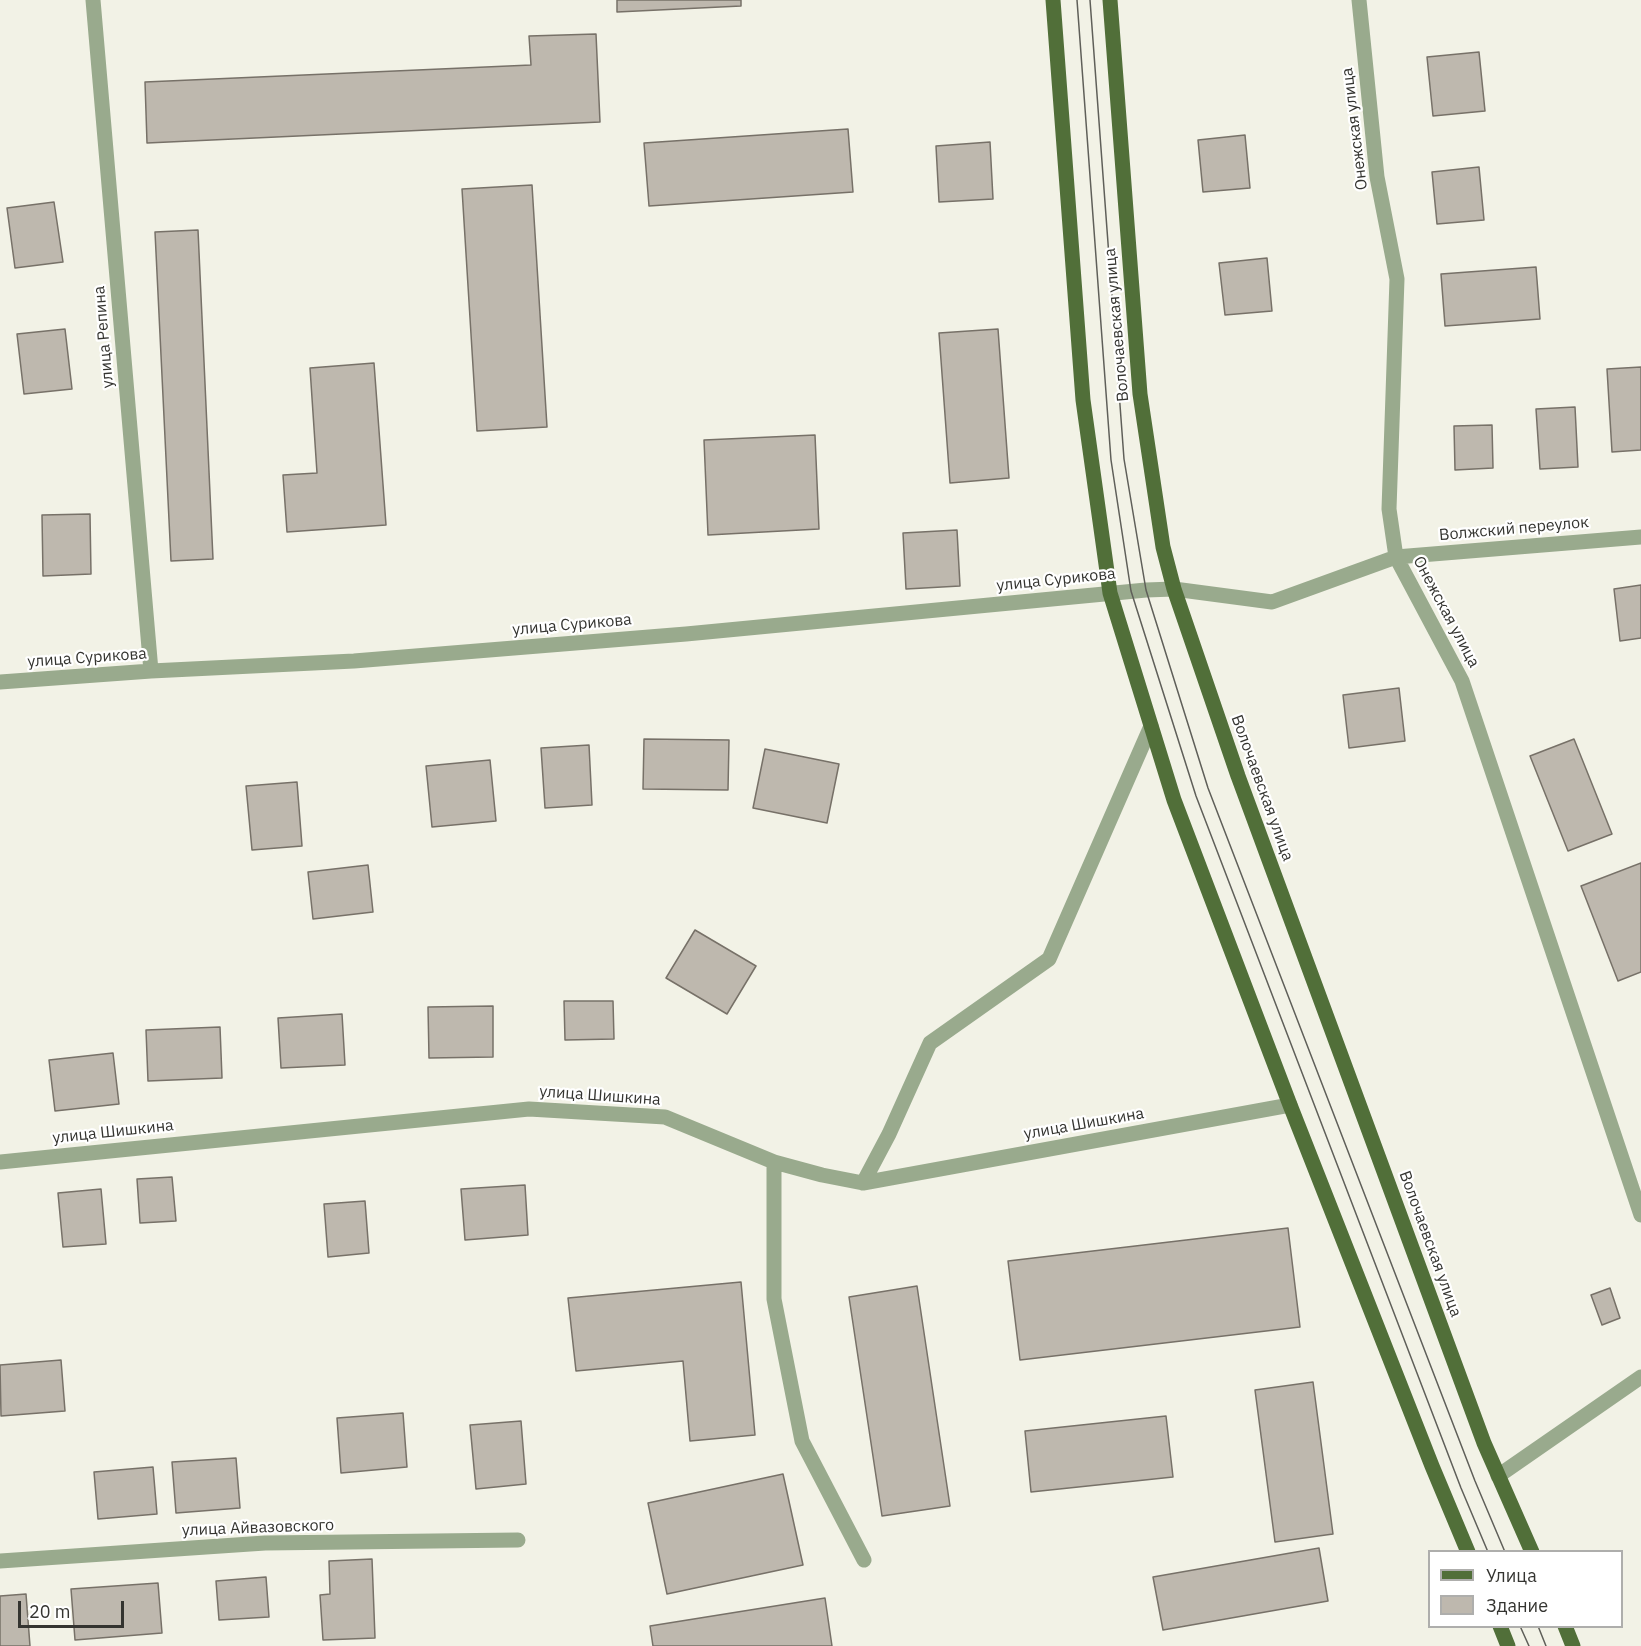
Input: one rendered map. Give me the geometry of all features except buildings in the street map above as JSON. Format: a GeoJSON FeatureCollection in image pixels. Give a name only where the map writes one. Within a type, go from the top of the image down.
{"type":"FeatureCollection","features":[{"type":"Feature","properties":{"kind":"main road"},"geometry":{"type":"LineString","coordinates":[[1053,0],[1083,400],[1110,593],[1174,800],[1290,1105],[1432,1466],[1468,1550]]}},
{"type":"Feature","properties":{"kind":"main road","name":"Волочаевская улица"},"geometry":{"type":"LineString","coordinates":[[1110,0],[1140,394],[1163,547],[1174,589],[1242,787],[1484,1443],[1532,1550]]}},
{"type":"Feature","properties":{"kind":"main road"},"geometry":{"type":"LineString","coordinates":[[1501,1628],[1508,1646]]}},
{"type":"Feature","properties":{"kind":"main road"},"geometry":{"type":"LineString","coordinates":[[1565,1628],[1573,1646]]}},
{"type":"Feature","properties":{"kind":"street","name":"улица Репина"},"geometry":{"type":"LineString","coordinates":[[93,0],[151,671]]}},
{"type":"Feature","properties":{"kind":"street","name":"Онежская улица"},"geometry":{"type":"LineString","coordinates":[[1359,0],[1377,177],[1397,279],[1389,509],[1396,557],[1462,681],[1641,1215]]}},
{"type":"Feature","properties":{"kind":"street","name":"Волжский переулок"},"geometry":{"type":"LineString","coordinates":[[1146,590],[1174,589],[1272,602],[1396,557],[1641,537]]}},
{"type":"Feature","properties":{"kind":"street","name":"улица Сурикова"},"geometry":{"type":"LineString","coordinates":[[0,682],[449,654],[1146,590]]}},
{"type":"Feature","properties":{"kind":"street"},"geometry":{"type":"LineString","coordinates":[[863,1183],[889,1134],[930,1043],[1049,959],[1151,726]]}},
{"type":"Feature","properties":{"kind":"street","name":"улица Шишкина"},"geometry":{"type":"LineString","coordinates":[[0,1162],[529,1109],[665,1117],[774,1162],[863,1183],[1290,1105]]}},
{"type":"Feature","properties":{"kind":"street"},"geometry":{"type":"LineString","coordinates":[[774,1162],[774,1299],[802,1441],[864,1560]]}},
{"type":"Feature","properties":{"kind":"street"},"geometry":{"type":"LineString","coordinates":[[1498,1476],[1641,1377]]}},
{"type":"Feature","properties":{"kind":"street","name":"улица Айвазовского"},"geometry":{"type":"LineString","coordinates":[[0,1561],[265,1543],[518,1540]]}},
{"type":"Feature","properties":{"kind":"tram line"},"geometry":{"type":"LineString","coordinates":[[1077,0],[1111,460],[1131,591],[1196,796],[1461,1488],[1487,1550]]}},
{"type":"Feature","properties":{"kind":"tram line"},"geometry":{"type":"LineString","coordinates":[[1090,0],[1124,459],[1146,590],[1208,788],[1475,1481],[1504,1550]]}},
{"type":"Feature","properties":{"kind":"tram line"},"geometry":{"type":"LineString","coordinates":[[1521,1628],[1529,1646]]}},
{"type":"Feature","properties":{"kind":"tram line"},"geometry":{"type":"LineString","coordinates":[[1539,1628],[1546,1646]]}}]}
